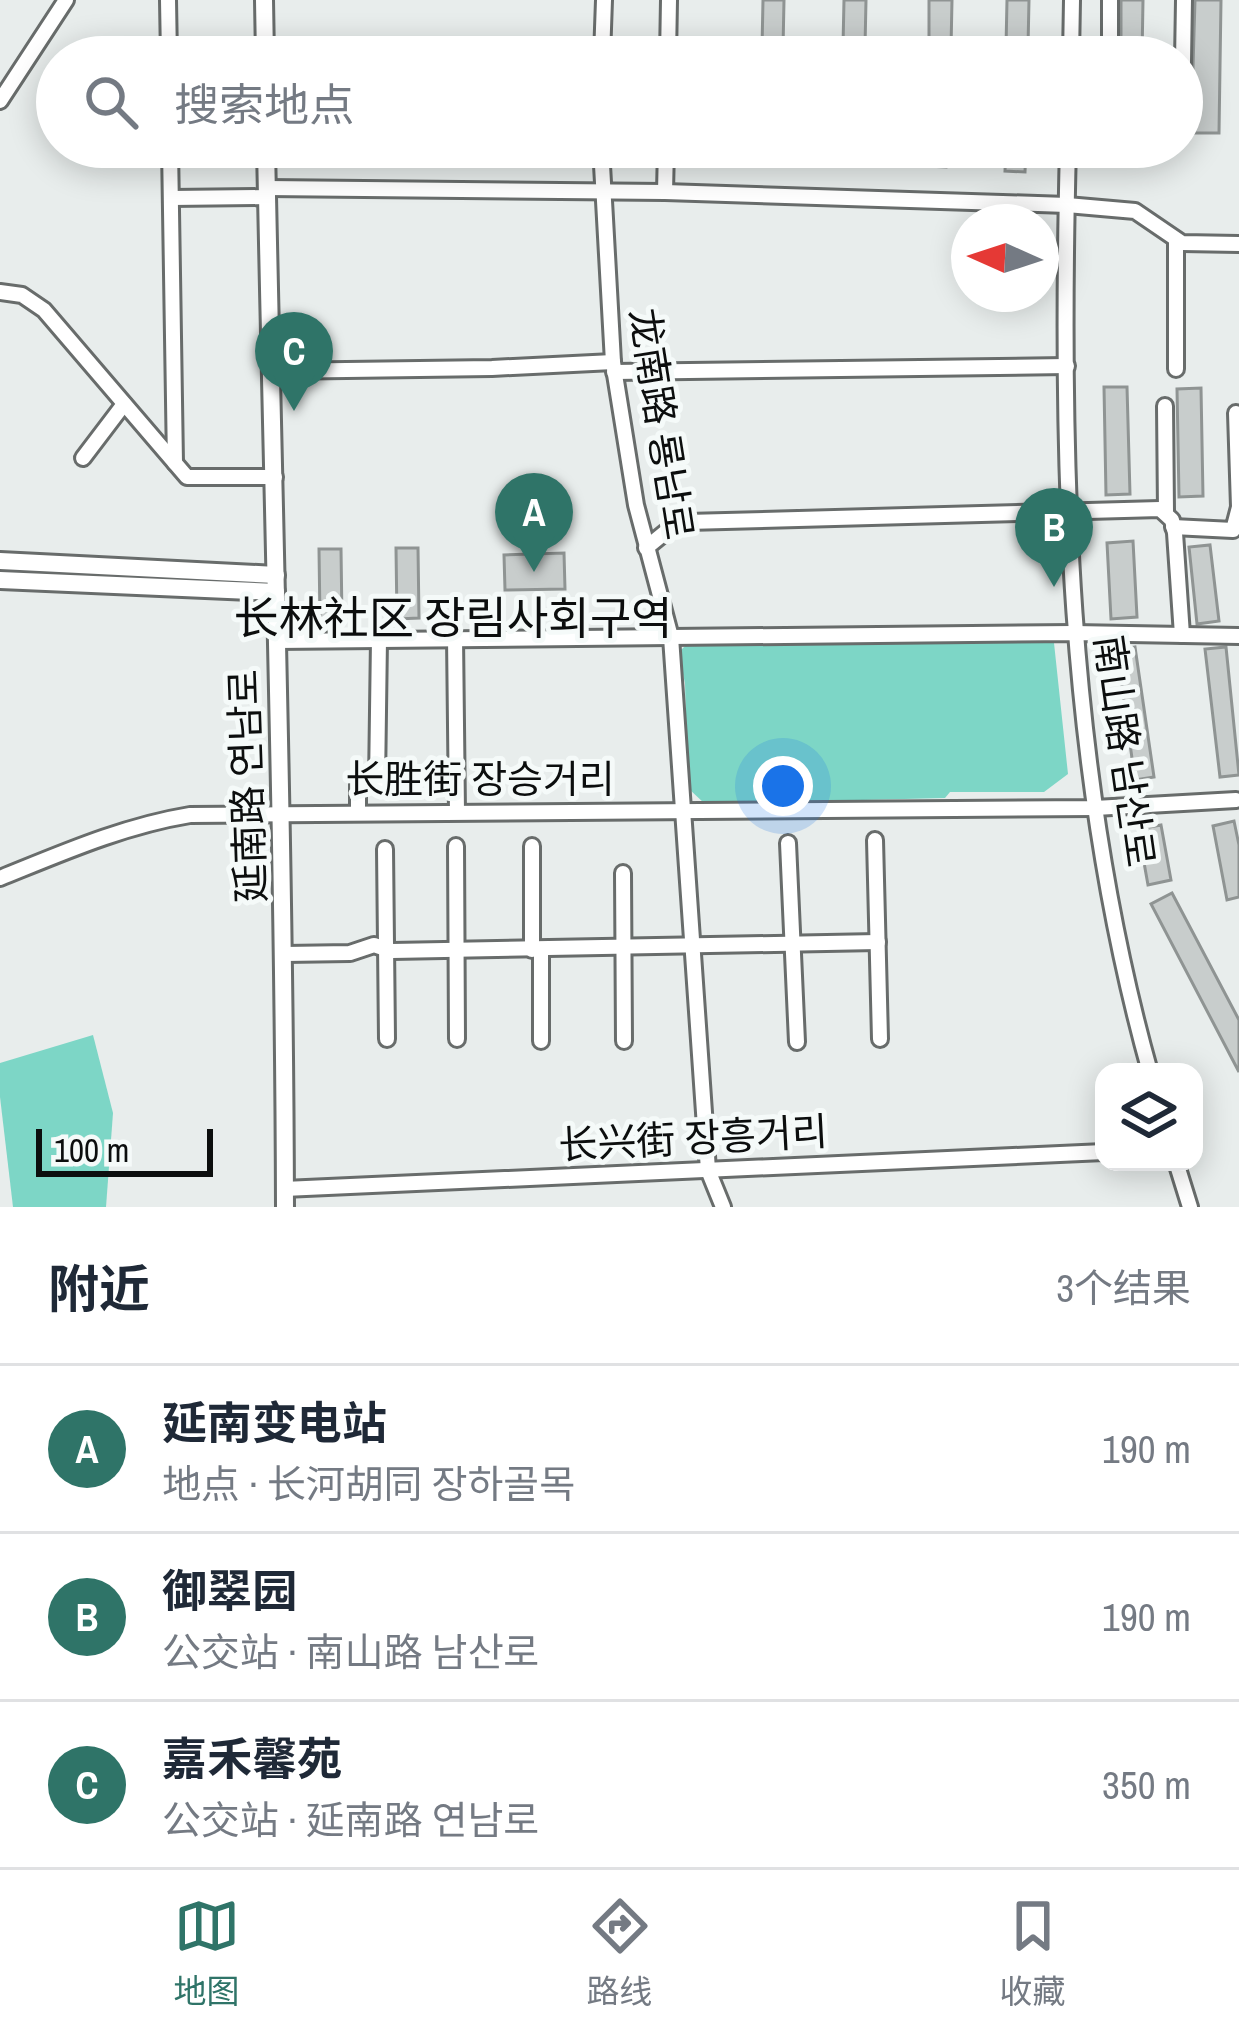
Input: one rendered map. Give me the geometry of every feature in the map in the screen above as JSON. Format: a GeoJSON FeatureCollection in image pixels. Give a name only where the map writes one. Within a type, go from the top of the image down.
{"type":"FeatureCollection","features":[{"type":"Feature","properties":{"kind":"main road"},"geometry":{"type":"LineString","coordinates":[[264,0],[265,36]]}},
{"type":"Feature","properties":{"kind":"main road","name":"延南路 연남로"},"geometry":{"type":"LineString","coordinates":[[267,168],[278,812],[285,954],[284,1198]]}},
{"type":"Feature","properties":{"kind":"main road"},"geometry":{"type":"LineString","coordinates":[[0,561],[276,583]]}},
{"type":"Feature","properties":{"kind":"main road"},"geometry":{"type":"LineString","coordinates":[[0,580],[276,583]]}},
{"type":"Feature","properties":{"kind":"street"},"geometry":{"type":"LineString","coordinates":[[42,36],[66,0]]}},
{"type":"Feature","properties":{"kind":"street"},"geometry":{"type":"LineString","coordinates":[[168,0],[169,36]]}},
{"type":"Feature","properties":{"kind":"street"},"geometry":{"type":"LineString","coordinates":[[603,36],[604,0]]}},
{"type":"Feature","properties":{"kind":"street"},"geometry":{"type":"LineString","coordinates":[[668,36],[669,0]]}},
{"type":"Feature","properties":{"kind":"street"},"geometry":{"type":"LineString","coordinates":[[1071,36],[1072,0]]}},
{"type":"Feature","properties":{"kind":"street"},"geometry":{"type":"LineString","coordinates":[[1110,0],[1110,36]]}},
{"type":"Feature","properties":{"kind":"street"},"geometry":{"type":"LineString","coordinates":[[1183,36],[1184,0]]}},
{"type":"Feature","properties":{"kind":"street"},"geometry":{"type":"LineString","coordinates":[[0,101],[36,46]]}},
{"type":"Feature","properties":{"kind":"street"},"geometry":{"type":"LineString","coordinates":[[170,168],[176,464]]}},
{"type":"Feature","properties":{"kind":"street","name":"龙南路 룡남로"},"geometry":{"type":"LineString","coordinates":[[602,168],[614,367],[646,548],[671,637],[708,1170],[723,1207]]}},
{"type":"Feature","properties":{"kind":"street"},"geometry":{"type":"LineString","coordinates":[[665,192],[666,168]]}},
{"type":"Feature","properties":{"kind":"street","name":"南山路 남산로"},"geometry":{"type":"LineString","coordinates":[[1068,168],[1074,633],[1095,808],[1123,962],[1148,1063]]}},
{"type":"Feature","properties":{"kind":"street"},"geometry":{"type":"LineString","coordinates":[[171,198],[268,193],[665,192],[1067,205],[1136,211],[1176,240],[1239,244]]}},
{"type":"Feature","properties":{"kind":"street"},"geometry":{"type":"LineString","coordinates":[[1176,240],[1176,370]]}},
{"type":"Feature","properties":{"kind":"street"},"geometry":{"type":"LineString","coordinates":[[0,292],[22,295],[44,310],[193,478],[275,477]]}},
{"type":"Feature","properties":{"kind":"street"},"geometry":{"type":"LineString","coordinates":[[274,371],[1067,366]]}},
{"type":"Feature","properties":{"kind":"street"},"geometry":{"type":"LineString","coordinates":[[83,458],[124,404]]}},
{"type":"Feature","properties":{"kind":"street"},"geometry":{"type":"LineString","coordinates":[[1165,406],[1166,512],[1174,527],[1181,635]]}},
{"type":"Feature","properties":{"kind":"street"},"geometry":{"type":"LineString","coordinates":[[1174,527],[1233,530],[1238,507],[1236,413]]}},
{"type":"Feature","properties":{"kind":"street"},"geometry":{"type":"LineString","coordinates":[[646,548],[687,522],[1166,512]]}},
{"type":"Feature","properties":{"kind":"street"},"geometry":{"type":"LineString","coordinates":[[276,641],[1074,633],[1239,636]]}},
{"type":"Feature","properties":{"kind":"street"},"geometry":{"type":"LineString","coordinates":[[455,637],[457,812]]}},
{"type":"Feature","properties":{"kind":"street"},"geometry":{"type":"LineString","coordinates":[[358,812],[358,784],[377,784],[379,639]]}},
{"type":"Feature","properties":{"kind":"street","name":"长胜街 장승거리"},"geometry":{"type":"LineString","coordinates":[[0,878],[104,836],[190,815],[1095,808],[1236,800]]}},
{"type":"Feature","properties":{"kind":"street"},"geometry":{"type":"LineString","coordinates":[[875,840],[880,1039]]}},
{"type":"Feature","properties":{"kind":"street"},"geometry":{"type":"LineString","coordinates":[[788,843],[797,1042]]}},
{"type":"Feature","properties":{"kind":"street"},"geometry":{"type":"LineString","coordinates":[[456,846],[457,1039]]}},
{"type":"Feature","properties":{"kind":"street"},"geometry":{"type":"LineString","coordinates":[[532,846],[541,1040]]}},
{"type":"Feature","properties":{"kind":"street"},"geometry":{"type":"LineString","coordinates":[[385,849],[387,1039]]}},
{"type":"Feature","properties":{"kind":"street"},"geometry":{"type":"LineString","coordinates":[[623,873],[624,1041]]}},
{"type":"Feature","properties":{"kind":"street"},"geometry":{"type":"LineString","coordinates":[[285,954],[350,953],[374,945],[386,950],[456,951],[878,942]]}},
{"type":"Feature","properties":{"kind":"street","name":"长兴街 장흥거리"},"geometry":{"type":"LineString","coordinates":[[284,1198],[708,1170],[1095,1152]]}},
{"type":"Feature","properties":{"kind":"street"},"geometry":{"type":"LineString","coordinates":[[1179,1171],[1190,1207]]}},
{"type":"Feature","properties":{"kind":"green space"},"geometry":{"type":"Polygon","coordinates":[[[691,640],[1054,643],[1068,774],[1044,792],[705,804],[688,788],[685,683],[678,653],[691,640]]]}},
{"type":"Feature","properties":{"kind":"green space"},"geometry":{"type":"Polygon","coordinates":[[[93,1035],[113,1113],[106,1207],[13,1207],[0,1063],[93,1035]]]}},
{"type":"Feature","properties":{"kind":"building"},"geometry":{"type":"Polygon","coordinates":[[[763,0],[784,0],[783,36],[762,36],[763,0]]]}},
{"type":"Feature","properties":{"kind":"building"},"geometry":{"type":"Polygon","coordinates":[[[844,0],[866,0],[865,36],[843,36],[844,0]]]}},
{"type":"Feature","properties":{"kind":"building"},"geometry":{"type":"Polygon","coordinates":[[[929,0],[952,0],[951,36],[929,36],[929,0]]]}},
{"type":"Feature","properties":{"kind":"building"},"geometry":{"type":"Polygon","coordinates":[[[1007,0],[1029,0],[1028,36],[1006,36],[1007,0]]]}},
{"type":"Feature","properties":{"kind":"building"},"geometry":{"type":"Polygon","coordinates":[[[1121,0],[1143,0],[1142,36],[1121,36],[1121,0]]]}},
{"type":"Feature","properties":{"kind":"building"},"geometry":{"type":"Polygon","coordinates":[[[1195,0],[1221,0],[1219,133],[1203,133],[1203,36],[1194,36],[1195,0]]]}},
{"type":"Feature","properties":{"kind":"building"},"geometry":{"type":"Polygon","coordinates":[[[1104,387],[1127,387],[1130,494],[1106,495],[1104,387]]]}},
{"type":"Feature","properties":{"kind":"building"},"geometry":{"type":"Polygon","coordinates":[[[1201,388],[1203,496],[1179,497],[1177,389],[1201,388]]]}},
{"type":"Feature","properties":{"kind":"building"},"geometry":{"type":"Polygon","coordinates":[[[1133,541],[1137,617],[1111,619],[1107,543],[1133,541]]]}},
{"type":"Feature","properties":{"kind":"building"},"geometry":{"type":"Polygon","coordinates":[[[1210,545],[1219,621],[1197,624],[1189,547],[1210,545]]]}},
{"type":"Feature","properties":{"kind":"building"},"geometry":{"type":"Polygon","coordinates":[[[396,548],[418,548],[419,618],[397,619],[396,548]]]}},
{"type":"Feature","properties":{"kind":"building"},"geometry":{"type":"Polygon","coordinates":[[[319,549],[341,549],[342,619],[320,620],[319,549]]]}},
{"type":"Feature","properties":{"kind":"building"},"geometry":{"type":"Polygon","coordinates":[[[564,553],[565,589],[505,590],[504,555],[564,553]]]}},
{"type":"Feature","properties":{"kind":"building"},"geometry":{"type":"Polygon","coordinates":[[[1135,647],[1154,777],[1135,780],[1117,650],[1135,647]]]}},
{"type":"Feature","properties":{"kind":"building"},"geometry":{"type":"Polygon","coordinates":[[[1226,647],[1239,775],[1220,777],[1205,649],[1226,647]]]}},
{"type":"Feature","properties":{"kind":"building"},"geometry":{"type":"Polygon","coordinates":[[[1234,821],[1239,897],[1227,900],[1213,826],[1234,821]]]}},
{"type":"Feature","properties":{"kind":"building"},"geometry":{"type":"Polygon","coordinates":[[[1161,825],[1171,880],[1148,885],[1138,829],[1161,825]]]}},
{"type":"Feature","properties":{"kind":"building"},"geometry":{"type":"Polygon","coordinates":[[[1172,893],[1239,1020],[1239,1072],[1151,904],[1172,893]]]}},
{"type":"Feature","properties":{"kind":"place","name":"嘉禾馨苑"},"geometry":{"type":"Point","coordinates":[294,411]}},
{"type":"Feature","properties":{"kind":"place","name":"延南变电站"},"geometry":{"type":"Point","coordinates":[534,572]}},
{"type":"Feature","properties":{"kind":"place","name":"御翠园"},"geometry":{"type":"Point","coordinates":[1054,587]}},
{"type":"Feature","properties":{"kind":"district","name":"长林社区 장림사회구역"},"geometry":{"type":"Point","coordinates":[453,617]}}]}
